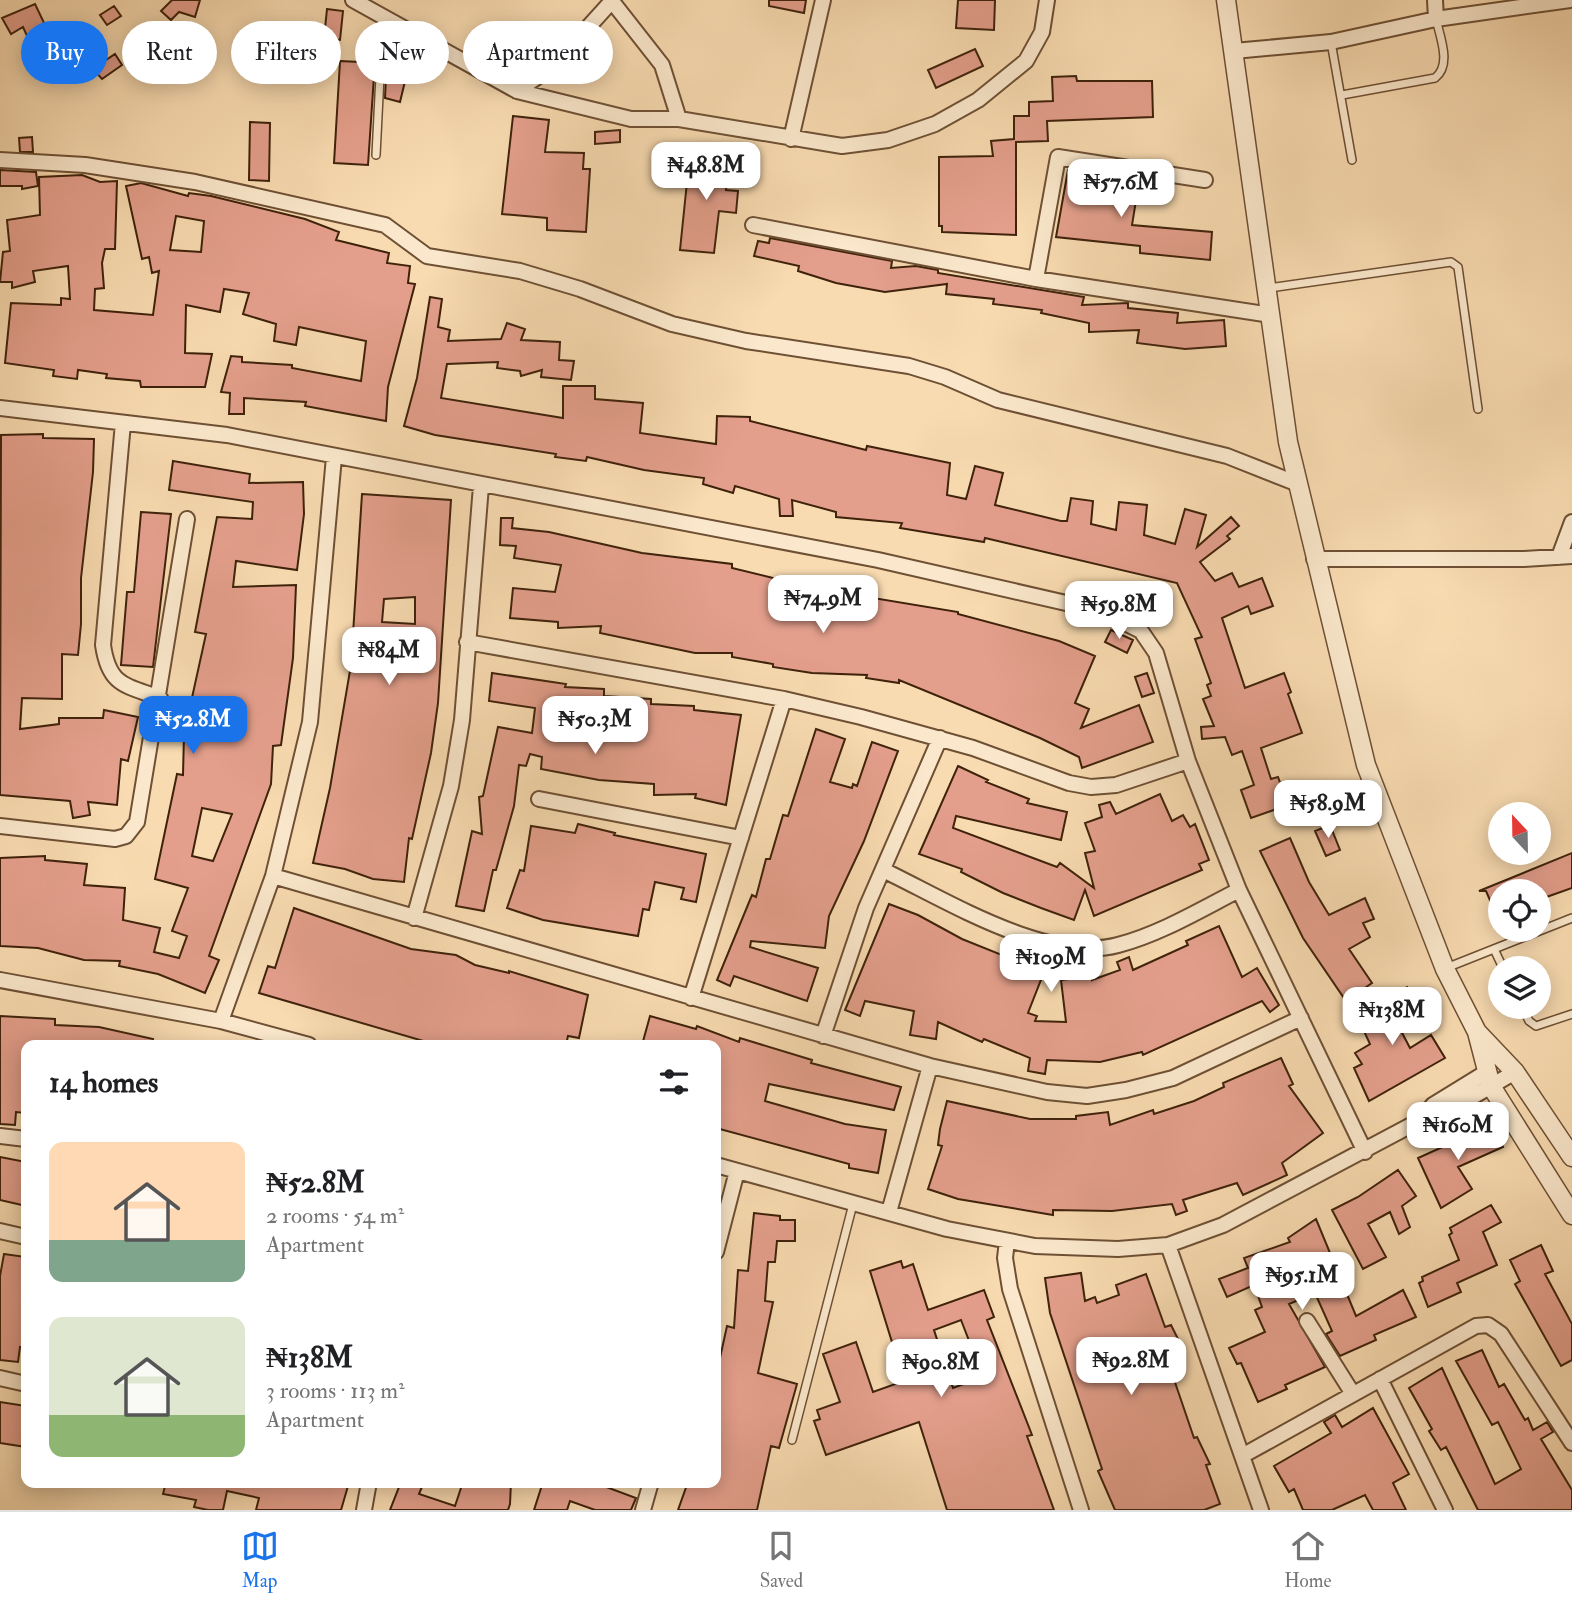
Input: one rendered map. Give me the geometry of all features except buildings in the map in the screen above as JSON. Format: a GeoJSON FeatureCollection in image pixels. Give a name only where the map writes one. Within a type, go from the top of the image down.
{"type":"FeatureCollection","features":[{"type":"Feature","properties":{"kind":"street"},"geometry":{"type":"LineString","coordinates":[[353,0],[391,21]]}},
{"type":"Feature","properties":{"kind":"street"},"geometry":{"type":"LineString","coordinates":[[791,139],[823,0]]}},
{"type":"Feature","properties":{"kind":"street"},"geometry":{"type":"LineString","coordinates":[[449,53],[517,91],[631,119],[679,119],[791,139],[842,146],[854,145],[888,140],[946,118],[978,100],[1026,61],[1042,32],[1047,0]]}},
{"type":"Feature","properties":{"kind":"street"},"geometry":{"type":"LineString","coordinates":[[1226,0],[1289,442],[1314,559],[1366,765],[1445,969],[1477,1032],[1488,1079],[1572,1215]]}},
{"type":"Feature","properties":{"kind":"street"},"geometry":{"type":"LineString","coordinates":[[1434,0],[1436,19]]}},
{"type":"Feature","properties":{"kind":"street"},"geometry":{"type":"LineString","coordinates":[[1234,51],[1331,41],[1436,19],[1570,0]]}},
{"type":"Feature","properties":{"kind":"street"},"geometry":{"type":"LineString","coordinates":[[517,91],[553,66],[611,1],[663,65],[679,119]]}},
{"type":"Feature","properties":{"kind":"street"},"geometry":{"type":"LineString","coordinates":[[1036,279],[1058,157],[1205,180]]}},
{"type":"Feature","properties":{"kind":"street"},"geometry":{"type":"LineString","coordinates":[[0,160],[85,165],[195,182],[385,225],[428,256],[520,271],[580,289],[671,324],[746,341],[908,366],[945,377],[1011,403],[1227,456],[1298,484]]}},
{"type":"Feature","properties":{"kind":"street"},"geometry":{"type":"LineString","coordinates":[[753,225],[1036,279],[1271,315]]}},
{"type":"Feature","properties":{"kind":"street"},"geometry":{"type":"LineString","coordinates":[[0,408],[227,435],[481,486],[878,560],[1101,611],[1122,619],[1141,631],[1156,653],[1188,761],[1239,891],[1365,1152]]}},
{"type":"Feature","properties":{"kind":"street"},"geometry":{"type":"LineString","coordinates":[[123,422],[103,645],[109,672],[118,683],[160,698]]}},
{"type":"Feature","properties":{"kind":"street"},"geometry":{"type":"LineString","coordinates":[[221,1021],[273,876],[310,722],[334,457]]}},
{"type":"Feature","properties":{"kind":"street"},"geometry":{"type":"LineString","coordinates":[[414,918],[451,786],[462,720],[481,486]]}},
{"type":"Feature","properties":{"kind":"street"},"geometry":{"type":"LineString","coordinates":[[0,826],[102,838],[126,836],[138,822],[187,519]]}},
{"type":"Feature","properties":{"kind":"street"},"geometry":{"type":"LineString","coordinates":[[1314,559],[1565,556],[1572,522]]}},
{"type":"Feature","properties":{"kind":"street"},"geometry":{"type":"LineString","coordinates":[[467,642],[784,699],[940,737],[1069,783],[1091,787],[1116,785],[1188,761]]}},
{"type":"Feature","properties":{"kind":"street"},"geometry":{"type":"LineString","coordinates":[[691,998],[784,699]]}},
{"type":"Feature","properties":{"kind":"street"},"geometry":{"type":"LineString","coordinates":[[823,1036],[866,908],[940,737]]}},
{"type":"Feature","properties":{"kind":"street"},"geometry":{"type":"LineString","coordinates":[[539,799],[741,838]]}},
{"type":"Feature","properties":{"kind":"street"},"geometry":{"type":"LineString","coordinates":[[883,870],[1025,937],[1083,950],[1116,946],[1156,932],[1239,891]]}},
{"type":"Feature","properties":{"kind":"street"},"geometry":{"type":"LineString","coordinates":[[273,876],[930,1066],[1047,1093],[1087,1096],[1126,1090],[1173,1078],[1301,1018]]}},
{"type":"Feature","properties":{"kind":"street"},"geometry":{"type":"LineString","coordinates":[[0,980],[221,1021],[291,1040]]}},
{"type":"Feature","properties":{"kind":"street"},"geometry":{"type":"LineString","coordinates":[[1477,1032],[1515,1072],[1572,1157]]}},
{"type":"Feature","properties":{"kind":"street"},"geometry":{"type":"LineString","coordinates":[[889,1212],[930,1066]]}},
{"type":"Feature","properties":{"kind":"street"},"geometry":{"type":"LineString","coordinates":[[721,1166],[1007,1241],[1070,1249],[1168,1245],[1223,1225],[1419,1121],[1438,1115],[1488,1079],[1515,1072]]}},
{"type":"Feature","properties":{"kind":"street"},"geometry":{"type":"LineString","coordinates":[[0,1136],[21,1138]]}},
{"type":"Feature","properties":{"kind":"street"},"geometry":{"type":"LineString","coordinates":[[721,1233],[737,1171]]}},
{"type":"Feature","properties":{"kind":"street"},"geometry":{"type":"LineString","coordinates":[[0,1231],[21,1236]]}},
{"type":"Feature","properties":{"kind":"street"},"geometry":{"type":"LineString","coordinates":[[1007,1241],[1004,1258],[1010,1289],[1080,1510]]}},
{"type":"Feature","properties":{"kind":"street"},"geometry":{"type":"LineString","coordinates":[[1168,1245],[1261,1510]]}},
{"type":"Feature","properties":{"kind":"street"},"geometry":{"type":"LineString","coordinates":[[1307,1321],[1353,1394]]}},
{"type":"Feature","properties":{"kind":"street"},"geometry":{"type":"LineString","coordinates":[[1242,1456],[1476,1326],[1488,1325],[1501,1334],[1572,1443]]}},
{"type":"Feature","properties":{"kind":"street"},"geometry":{"type":"LineString","coordinates":[[0,1378],[21,1383]]}},
{"type":"Feature","properties":{"kind":"street"},"geometry":{"type":"LineString","coordinates":[[1380,1379],[1445,1510]]}},
{"type":"Feature","properties":{"kind":"street"},"geometry":{"type":"LineString","coordinates":[[364,1510],[368,1488]]}},
{"type":"Feature","properties":{"kind":"street"},"geometry":{"type":"LineString","coordinates":[[643,1510],[649,1488]]}},
{"type":"Feature","properties":{"kind":"lane"},"geometry":{"type":"LineString","coordinates":[[1342,95],[1435,78],[1441,74],[1445,66],[1436,19]]}},
{"type":"Feature","properties":{"kind":"lane"},"geometry":{"type":"LineString","coordinates":[[1331,41],[1352,160]]}},
{"type":"Feature","properties":{"kind":"lane"},"geometry":{"type":"LineString","coordinates":[[376,155],[380,84]]}},
{"type":"Feature","properties":{"kind":"lane"},"geometry":{"type":"LineString","coordinates":[[1268,288],[1451,262],[1458,267],[1478,409]]}},
{"type":"Feature","properties":{"kind":"lane"},"geometry":{"type":"LineString","coordinates":[[1445,969],[1572,918]]}},
{"type":"Feature","properties":{"kind":"lane"},"geometry":{"type":"LineString","coordinates":[[1494,949],[1497,956]]}},
{"type":"Feature","properties":{"kind":"lane"},"geometry":{"type":"LineString","coordinates":[[1528,1019],[1536,1026],[1544,1026],[1572,1014]]}},
{"type":"Feature","properties":{"kind":"lane"},"geometry":{"type":"LineString","coordinates":[[792,1440],[854,1203]]}}]}
